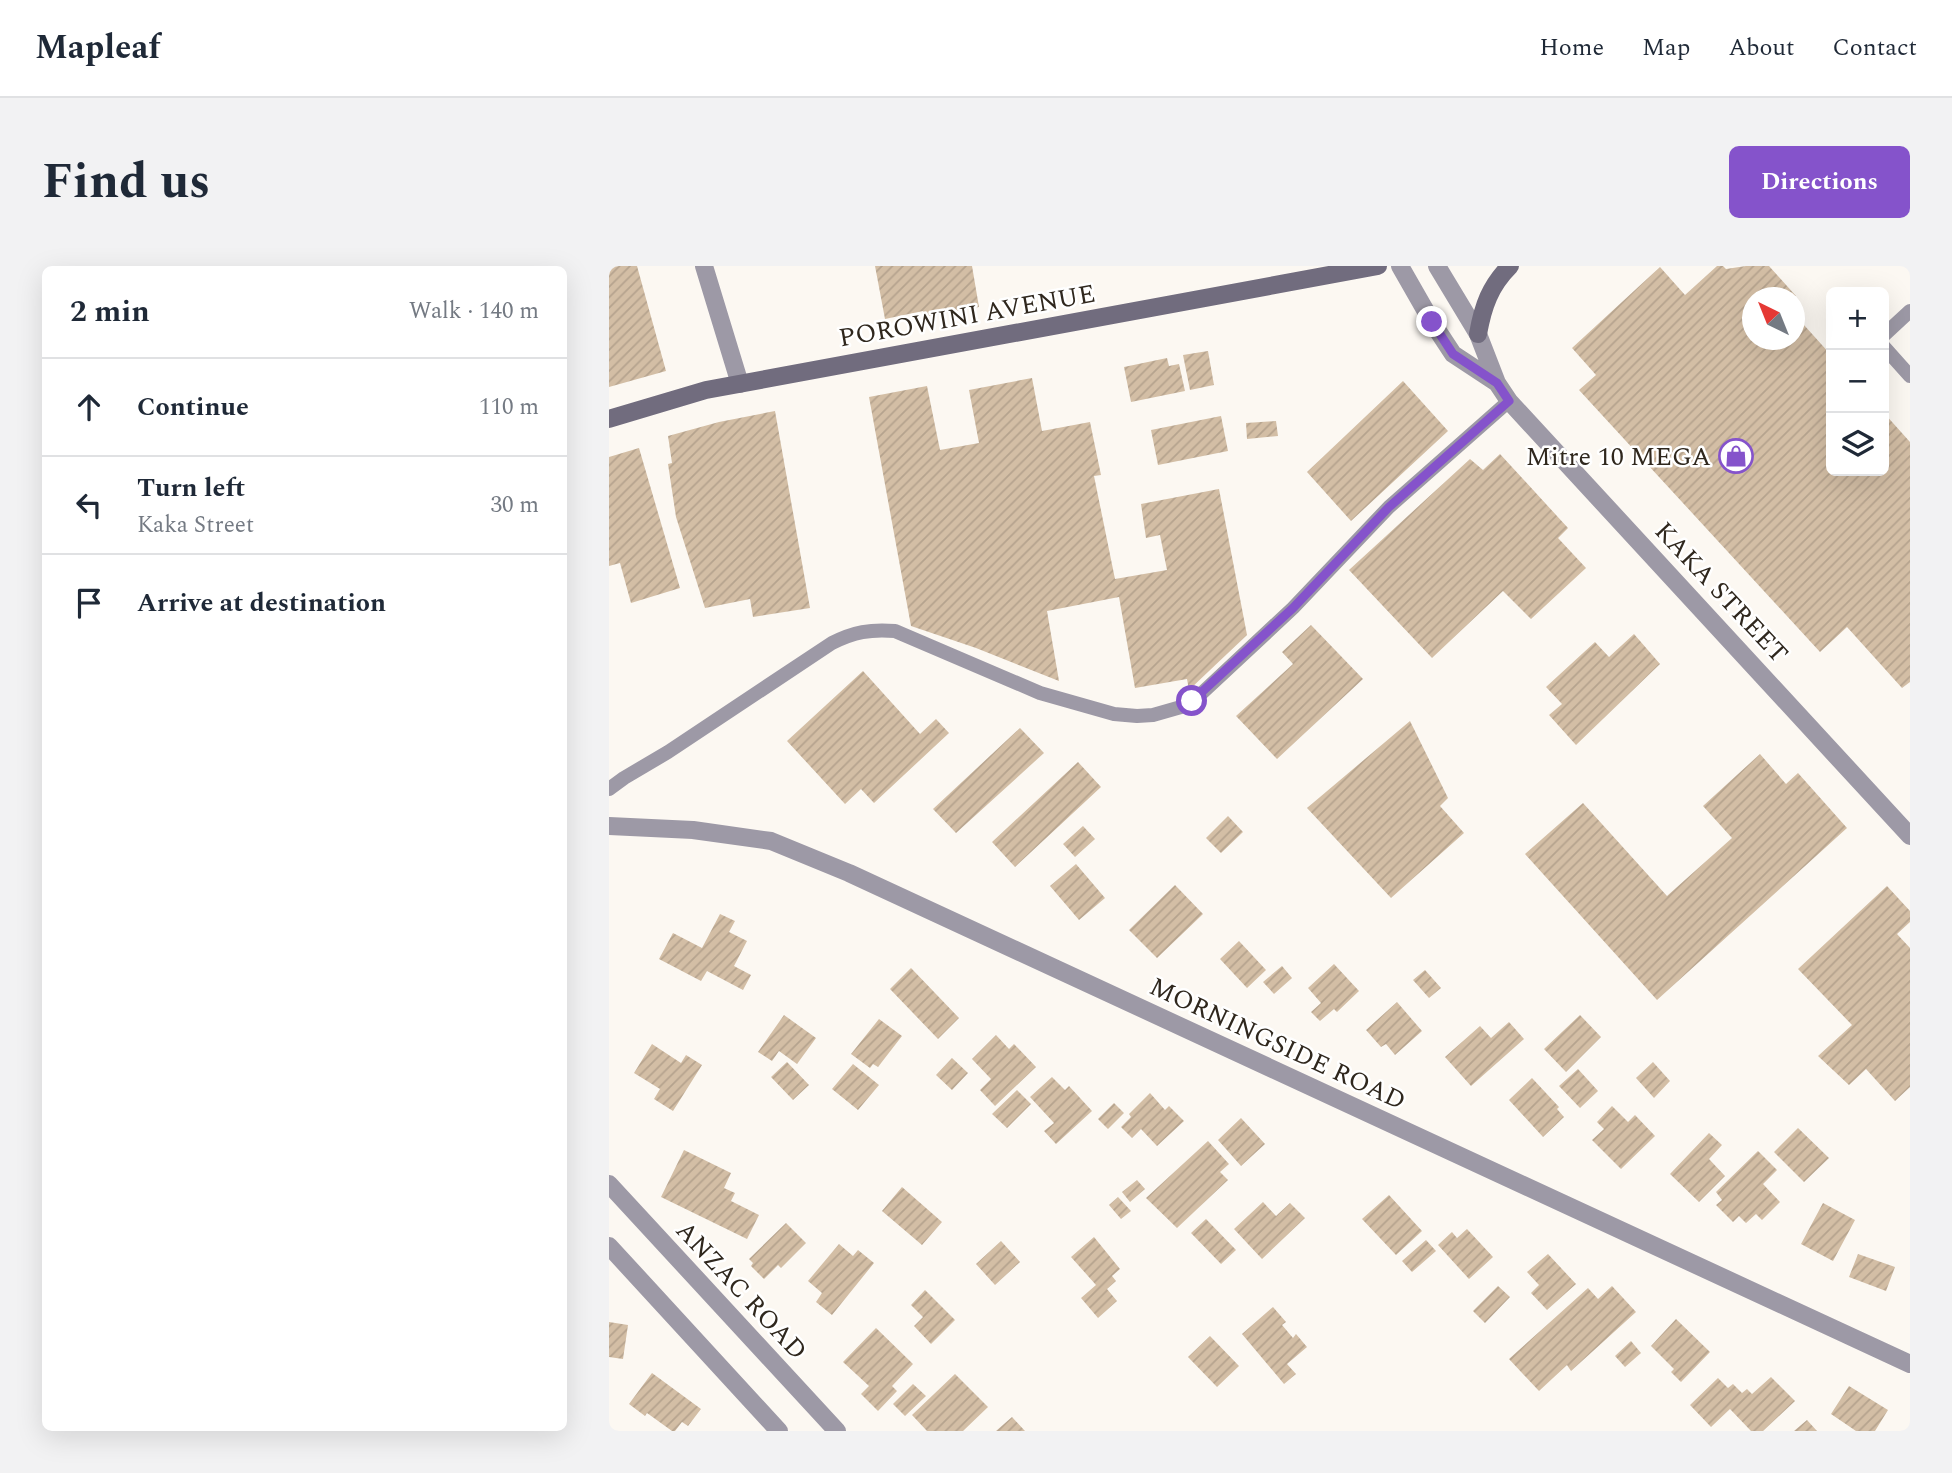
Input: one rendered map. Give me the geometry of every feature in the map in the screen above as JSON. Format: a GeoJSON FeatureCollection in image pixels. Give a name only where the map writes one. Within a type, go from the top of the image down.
{"type":"FeatureCollection","features":[{"type":"Feature","properties":{"kind":"main road","name":"POROWINI AVENUE"},"geometry":{"type":"LineString","coordinates":[[609,419],[706,390],[1378,266]]}},
{"type":"Feature","properties":{"kind":"main road"},"geometry":{"type":"LineString","coordinates":[[1478,334],[1489,293],[1510,266]]}},
{"type":"Feature","properties":{"kind":"street"},"geometry":{"type":"LineString","coordinates":[[704,266],[740,384]]}},
{"type":"Feature","properties":{"kind":"street","name":"KAKA STREET"},"geometry":{"type":"LineString","coordinates":[[1400,266],[1453,354],[1497,383]]}},
{"type":"Feature","properties":{"kind":"street","name":"KAKA STREET"},"geometry":{"type":"LineString","coordinates":[[1437,266],[1478,334],[1497,383],[1509,401],[1910,836]]}},
{"type":"Feature","properties":{"kind":"street","name":"MORNINGSIDE ROAD"},"geometry":{"type":"LineString","coordinates":[[609,826],[693,830],[771,841],[838,868],[1910,1364]]}},
{"type":"Feature","properties":{"kind":"street","name":"ANZAC ROAD"},"geometry":{"type":"LineString","coordinates":[[609,1184],[837,1431]]}},
{"type":"Feature","properties":{"kind":"street"},"geometry":{"type":"LineString","coordinates":[[609,1246],[779,1431]]}},
{"type":"Feature","properties":{"kind":"lane"},"geometry":{"type":"LineString","coordinates":[[1889,330],[1910,311]]}},
{"type":"Feature","properties":{"kind":"lane"},"geometry":{"type":"LineString","coordinates":[[1887,350],[1910,376]]}},
{"type":"Feature","properties":{"kind":"lane"},"geometry":{"type":"LineString","coordinates":[[609,789],[832,643],[862,631],[895,631],[1040,693],[1114,714],[1153,715],[1181,707],[1202,693],[1293,608],[1389,507],[1509,401]]}},
{"type":"Feature","properties":{"kind":"building"},"geometry":{"type":"Polygon","coordinates":[[[609,266],[637,266],[666,371],[609,387],[609,266]]]}},
{"type":"Feature","properties":{"kind":"building"},"geometry":{"type":"Polygon","coordinates":[[[875,266],[972,266],[979,307],[924,317],[923,311],[885,319],[875,266]]]}},
{"type":"Feature","properties":{"kind":"building","name":"Mitre 10 MEGA"},"geometry":{"type":"Polygon","coordinates":[[[1717,266],[1726,269],[1769,266],[1788,287],[1742,287],[1742,350],[1805,350],[1805,326],[1826,349],[1826,476],[1889,476],[1889,419],[1910,442],[1910,682],[1902,688],[1847,627],[1820,652],[1579,390],[1596,375],[1572,348],[1660,267],[1685,295],[1717,266]]]}},
{"type":"Feature","properties":{"kind":"building"},"geometry":{"type":"Polygon","coordinates":[[[1208,351],[1214,385],[1190,390],[1183,355],[1208,351]]]}},
{"type":"Feature","properties":{"kind":"building"},"geometry":{"type":"Polygon","coordinates":[[[1167,358],[1169,366],[1179,364],[1185,391],[1131,402],[1124,367],[1167,358]]]}},
{"type":"Feature","properties":{"kind":"building"},"geometry":{"type":"Polygon","coordinates":[[[1032,378],[1042,431],[1090,422],[1101,475],[1094,476],[1115,579],[1167,570],[1160,535],[1146,538],[1141,504],[1219,489],[1247,635],[1189,690],[1187,679],[1135,688],[1119,597],[1047,611],[1059,681],[911,626],[869,397],[927,386],[940,450],[979,443],[969,390],[1032,378]]]}},
{"type":"Feature","properties":{"kind":"building"},"geometry":{"type":"Polygon","coordinates":[[[1403,381],[1448,431],[1351,521],[1307,472],[1403,381]]]}},
{"type":"Feature","properties":{"kind":"building"},"geometry":{"type":"Polygon","coordinates":[[[775,411],[810,608],[753,617],[750,599],[705,608],[676,517],[668,464],[672,463],[668,436],[775,411]]]}},
{"type":"Feature","properties":{"kind":"building"},"geometry":{"type":"Polygon","coordinates":[[[1221,416],[1228,451],[1158,465],[1151,430],[1221,416]]]}},
{"type":"Feature","properties":{"kind":"building"},"geometry":{"type":"Polygon","coordinates":[[[1276,421],[1278,436],[1247,439],[1246,423],[1276,421]]]}},
{"type":"Feature","properties":{"kind":"building"},"geometry":{"type":"Polygon","coordinates":[[[639,448],[680,588],[631,603],[620,563],[609,566],[609,457],[639,448]]]}},
{"type":"Feature","properties":{"kind":"building"},"geometry":{"type":"Polygon","coordinates":[[[1500,454],[1568,528],[1558,538],[1586,568],[1531,619],[1503,591],[1432,658],[1349,570],[1470,459],[1483,470],[1500,454]]]}},
{"type":"Feature","properties":{"kind":"building"},"geometry":{"type":"Polygon","coordinates":[[[1311,625],[1363,679],[1277,759],[1236,716],[1293,664],[1282,652],[1311,625]]]}},
{"type":"Feature","properties":{"kind":"building"},"geometry":{"type":"Polygon","coordinates":[[[1634,634],[1660,664],[1576,745],[1549,715],[1562,704],[1546,687],[1595,642],[1609,657],[1634,634]]]}},
{"type":"Feature","properties":{"kind":"building"},"geometry":{"type":"Polygon","coordinates":[[[863,671],[920,734],[936,719],[949,733],[874,803],[861,789],[845,804],[787,741],[863,671]]]}},
{"type":"Feature","properties":{"kind":"building"},"geometry":{"type":"Polygon","coordinates":[[[1410,721],[1448,798],[1440,806],[1464,833],[1391,898],[1307,808],[1410,721]]]}},
{"type":"Feature","properties":{"kind":"building"},"geometry":{"type":"Polygon","coordinates":[[[1020,728],[1044,753],[956,833],[933,809],[1020,728]]]}},
{"type":"Feature","properties":{"kind":"building"},"geometry":{"type":"Polygon","coordinates":[[[1760,754],[1786,784],[1798,773],[1847,828],[1657,1000],[1525,854],[1583,803],[1667,896],[1732,838],[1703,806],[1760,754]]]}},
{"type":"Feature","properties":{"kind":"building"},"geometry":{"type":"Polygon","coordinates":[[[1078,762],[1101,787],[1015,867],[992,842],[1078,762]]]}},
{"type":"Feature","properties":{"kind":"building"},"geometry":{"type":"Polygon","coordinates":[[[1228,816],[1243,832],[1221,853],[1206,838],[1228,816]]]}},
{"type":"Feature","properties":{"kind":"building"},"geometry":{"type":"Polygon","coordinates":[[[1083,826],[1095,839],[1075,857],[1063,844],[1083,826]]]}},
{"type":"Feature","properties":{"kind":"building"},"geometry":{"type":"Polygon","coordinates":[[[1076,864],[1105,898],[1079,920],[1050,886],[1076,864]]]}},
{"type":"Feature","properties":{"kind":"building"},"geometry":{"type":"Polygon","coordinates":[[[1175,885],[1203,914],[1157,958],[1129,930],[1175,885]]]}},
{"type":"Feature","properties":{"kind":"building"},"geometry":{"type":"Polygon","coordinates":[[[1887,886],[1910,911],[1910,922],[1897,934],[1910,948],[1910,1087],[1895,1101],[1866,1069],[1849,1085],[1818,1056],[1852,1025],[1798,969],[1887,886]]]}},
{"type":"Feature","properties":{"kind":"building"},"geometry":{"type":"Polygon","coordinates":[[[720,914],[735,921],[729,932],[747,941],[734,966],[751,975],[743,990],[707,971],[701,981],[659,959],[673,933],[702,948],[720,914]]]}},
{"type":"Feature","properties":{"kind":"building"},"geometry":{"type":"Polygon","coordinates":[[[1239,941],[1266,970],[1247,988],[1220,959],[1239,941]]]}},
{"type":"Feature","properties":{"kind":"building"},"geometry":{"type":"Polygon","coordinates":[[[1334,964],[1359,991],[1337,1012],[1334,1009],[1320,1021],[1311,1012],[1321,1003],[1308,988],[1334,964]]]}},
{"type":"Feature","properties":{"kind":"building"},"geometry":{"type":"Polygon","coordinates":[[[1282,966],[1292,978],[1274,994],[1263,982],[1282,966]]]}},
{"type":"Feature","properties":{"kind":"building"},"geometry":{"type":"Polygon","coordinates":[[[911,968],[959,1018],[938,1039],[890,989],[911,968]]]}},
{"type":"Feature","properties":{"kind":"building"},"geometry":{"type":"Polygon","coordinates":[[[1425,970],[1441,988],[1429,998],[1413,980],[1425,970]]]}},
{"type":"Feature","properties":{"kind":"building"},"geometry":{"type":"Polygon","coordinates":[[[1397,1002],[1422,1031],[1395,1055],[1386,1044],[1381,1047],[1366,1030],[1397,1002]]]}},
{"type":"Feature","properties":{"kind":"building"},"geometry":{"type":"Polygon","coordinates":[[[784,1015],[816,1038],[797,1064],[779,1051],[772,1061],[758,1052],[784,1015]]]}},
{"type":"Feature","properties":{"kind":"building"},"geometry":{"type":"Polygon","coordinates":[[[1580,1015],[1601,1037],[1566,1072],[1544,1049],[1580,1015]]]}},
{"type":"Feature","properties":{"kind":"building"},"geometry":{"type":"Polygon","coordinates":[[[879,1019],[902,1036],[878,1067],[873,1064],[870,1068],[851,1054],[879,1019]]]}},
{"type":"Feature","properties":{"kind":"building"},"geometry":{"type":"Polygon","coordinates":[[[1509,1022],[1524,1039],[1471,1086],[1445,1057],[1480,1026],[1491,1038],[1509,1022]]]}},
{"type":"Feature","properties":{"kind":"building"},"geometry":{"type":"Polygon","coordinates":[[[996,1035],[1009,1049],[1014,1044],[1036,1067],[995,1106],[980,1090],[991,1079],[972,1059],[996,1035]]]}},
{"type":"Feature","properties":{"kind":"building"},"geometry":{"type":"Polygon","coordinates":[[[652,1044],[681,1063],[686,1055],[702,1065],[673,1111],[654,1099],[660,1089],[634,1073],[652,1044]]]}},
{"type":"Feature","properties":{"kind":"building"},"geometry":{"type":"Polygon","coordinates":[[[952,1058],[968,1073],[952,1090],[936,1075],[952,1058]]]}},
{"type":"Feature","properties":{"kind":"building"},"geometry":{"type":"Polygon","coordinates":[[[787,1062],[809,1085],[793,1100],[771,1077],[787,1062]]]}},
{"type":"Feature","properties":{"kind":"building"},"geometry":{"type":"Polygon","coordinates":[[[1653,1062],[1670,1081],[1654,1098],[1636,1078],[1653,1062]]]}},
{"type":"Feature","properties":{"kind":"building"},"geometry":{"type":"Polygon","coordinates":[[[853,1064],[879,1085],[858,1110],[832,1089],[853,1064]]]}},
{"type":"Feature","properties":{"kind":"building"},"geometry":{"type":"Polygon","coordinates":[[[1578,1069],[1598,1091],[1580,1108],[1559,1086],[1578,1069]]]}},
{"type":"Feature","properties":{"kind":"building"},"geometry":{"type":"Polygon","coordinates":[[[1052,1077],[1065,1090],[1069,1086],[1092,1111],[1056,1144],[1044,1131],[1054,1123],[1030,1097],[1052,1077]]]}},
{"type":"Feature","properties":{"kind":"building"},"geometry":{"type":"Polygon","coordinates":[[[1532,1078],[1559,1107],[1557,1109],[1564,1117],[1543,1137],[1509,1100],[1532,1078]]]}},
{"type":"Feature","properties":{"kind":"building"},"geometry":{"type":"Polygon","coordinates":[[[1017,1090],[1031,1104],[1007,1128],[992,1114],[1017,1090]]]}},
{"type":"Feature","properties":{"kind":"building"},"geometry":{"type":"Polygon","coordinates":[[[1150,1093],[1165,1110],[1169,1106],[1184,1121],[1157,1146],[1141,1129],[1132,1138],[1121,1127],[1131,1117],[1129,1114],[1150,1093]]]}},
{"type":"Feature","properties":{"kind":"building"},"geometry":{"type":"Polygon","coordinates":[[[1114,1103],[1124,1113],[1108,1129],[1098,1119],[1114,1103]]]}},
{"type":"Feature","properties":{"kind":"building"},"geometry":{"type":"Polygon","coordinates":[[[1612,1106],[1628,1122],[1635,1115],[1655,1136],[1621,1169],[1592,1140],[1604,1129],[1597,1122],[1612,1106]]]}},
{"type":"Feature","properties":{"kind":"building"},"geometry":{"type":"Polygon","coordinates":[[[1241,1118],[1265,1144],[1241,1166],[1218,1140],[1241,1118]]]}},
{"type":"Feature","properties":{"kind":"building"},"geometry":{"type":"Polygon","coordinates":[[[1798,1128],[1829,1158],[1804,1182],[1774,1152],[1798,1128]]]}},
{"type":"Feature","properties":{"kind":"building"},"geometry":{"type":"Polygon","coordinates":[[[1709,1133],[1722,1145],[1709,1159],[1725,1176],[1699,1202],[1670,1174],[1709,1133]]]}},
{"type":"Feature","properties":{"kind":"building"},"geometry":{"type":"Polygon","coordinates":[[[1208,1141],[1229,1164],[1220,1172],[1228,1180],[1177,1228],[1146,1198],[1208,1141]]]}},
{"type":"Feature","properties":{"kind":"building"},"geometry":{"type":"Polygon","coordinates":[[[684,1150],[731,1173],[724,1188],[735,1193],[731,1201],[759,1215],[747,1239],[661,1197],[684,1150]]]}},
{"type":"Feature","properties":{"kind":"building"},"geometry":{"type":"Polygon","coordinates":[[[1758,1151],[1777,1170],[1763,1184],[1780,1202],[1762,1220],[1756,1214],[1746,1223],[1739,1216],[1733,1222],[1716,1205],[1722,1200],[1716,1192],[1758,1151]]]}},
{"type":"Feature","properties":{"kind":"building"},"geometry":{"type":"Polygon","coordinates":[[[1137,1180],[1145,1189],[1130,1202],[1122,1192],[1137,1180]]]}},
{"type":"Feature","properties":{"kind":"building"},"geometry":{"type":"Polygon","coordinates":[[[902,1187],[942,1222],[922,1245],[882,1211],[902,1187]]]}},
{"type":"Feature","properties":{"kind":"building"},"geometry":{"type":"Polygon","coordinates":[[[1389,1195],[1422,1231],[1396,1255],[1362,1219],[1389,1195]]]}},
{"type":"Feature","properties":{"kind":"building"},"geometry":{"type":"Polygon","coordinates":[[[1118,1197],[1131,1211],[1121,1219],[1109,1205],[1118,1197]]]}},
{"type":"Feature","properties":{"kind":"building"},"geometry":{"type":"Polygon","coordinates":[[[1263,1202],[1276,1216],[1290,1203],[1305,1218],[1262,1259],[1234,1229],[1263,1202]]]}},
{"type":"Feature","properties":{"kind":"building"},"geometry":{"type":"Polygon","coordinates":[[[1823,1203],[1855,1220],[1833,1261],[1801,1244],[1823,1203]]]}},
{"type":"Feature","properties":{"kind":"building"},"geometry":{"type":"Polygon","coordinates":[[[1206,1219],[1236,1250],[1221,1264],[1191,1233],[1206,1219]]]}},
{"type":"Feature","properties":{"kind":"building"},"geometry":{"type":"Polygon","coordinates":[[[786,1223],[806,1243],[781,1268],[778,1265],[764,1279],[751,1266],[753,1263],[749,1259],[786,1223]]]}},
{"type":"Feature","properties":{"kind":"building"},"geometry":{"type":"Polygon","coordinates":[[[1467,1229],[1493,1257],[1469,1279],[1438,1245],[1452,1232],[1457,1238],[1467,1229]]]}},
{"type":"Feature","properties":{"kind":"building"},"geometry":{"type":"Polygon","coordinates":[[[1094,1237],[1120,1269],[1112,1276],[1116,1281],[1107,1289],[1117,1301],[1098,1318],[1081,1298],[1096,1285],[1071,1257],[1094,1237]]]}},
{"type":"Feature","properties":{"kind":"building"},"geometry":{"type":"Polygon","coordinates":[[[1426,1240],[1436,1251],[1412,1272],[1402,1261],[1426,1240]]]}},
{"type":"Feature","properties":{"kind":"building"},"geometry":{"type":"Polygon","coordinates":[[[1001,1241],[1020,1262],[995,1285],[976,1264],[1001,1241]]]}},
{"type":"Feature","properties":{"kind":"building"},"geometry":{"type":"Polygon","coordinates":[[[839,1244],[853,1256],[858,1250],[874,1263],[832,1315],[816,1302],[822,1293],[808,1281],[839,1244]]]}},
{"type":"Feature","properties":{"kind":"building"},"geometry":{"type":"Polygon","coordinates":[[[1548,1254],[1576,1284],[1547,1310],[1531,1293],[1539,1285],[1527,1272],[1548,1254]]]}},
{"type":"Feature","properties":{"kind":"building"},"geometry":{"type":"Polygon","coordinates":[[[1858,1254],[1895,1267],[1886,1291],[1849,1277],[1858,1254]]]}},
{"type":"Feature","properties":{"kind":"building"},"geometry":{"type":"Polygon","coordinates":[[[1498,1286],[1510,1297],[1485,1323],[1473,1311],[1498,1286]]]}},
{"type":"Feature","properties":{"kind":"building"},"geometry":{"type":"Polygon","coordinates":[[[1612,1286],[1636,1312],[1571,1371],[1567,1365],[1539,1391],[1509,1359],[1588,1288],[1598,1299],[1612,1286]]]}},
{"type":"Feature","properties":{"kind":"building"},"geometry":{"type":"Polygon","coordinates":[[[925,1290],[955,1320],[931,1344],[914,1326],[923,1317],[911,1305],[925,1290]]]}},
{"type":"Feature","properties":{"kind":"building"},"geometry":{"type":"Polygon","coordinates":[[[1273,1307],[1286,1322],[1282,1325],[1293,1338],[1296,1334],[1307,1347],[1287,1364],[1296,1374],[1284,1384],[1242,1334],[1273,1307]]]}},
{"type":"Feature","properties":{"kind":"building"},"geometry":{"type":"Polygon","coordinates":[[[1676,1319],[1710,1352],[1681,1382],[1671,1372],[1674,1369],[1651,1346],[1676,1319]]]}},
{"type":"Feature","properties":{"kind":"building"},"geometry":{"type":"Polygon","coordinates":[[[609,1322],[628,1325],[623,1359],[609,1357],[609,1322]]]}},
{"type":"Feature","properties":{"kind":"building"},"geometry":{"type":"Polygon","coordinates":[[[876,1328],[913,1364],[892,1386],[897,1391],[878,1411],[861,1394],[869,1386],[843,1362],[876,1328]]]}},
{"type":"Feature","properties":{"kind":"building"},"geometry":{"type":"Polygon","coordinates":[[[1210,1336],[1239,1366],[1217,1387],[1188,1357],[1210,1336]]]}},
{"type":"Feature","properties":{"kind":"building"},"geometry":{"type":"Polygon","coordinates":[[[1631,1341],[1641,1353],[1625,1367],[1615,1356],[1631,1341]]]}},
{"type":"Feature","properties":{"kind":"building"},"geometry":{"type":"Polygon","coordinates":[[[652,1373],[701,1409],[688,1426],[682,1422],[672,1431],[629,1404],[652,1373]]]}},
{"type":"Feature","properties":{"kind":"building"},"geometry":{"type":"Polygon","coordinates":[[[955,1374],[988,1407],[963,1431],[927,1431],[912,1415],[955,1374]]]}},
{"type":"Feature","properties":{"kind":"building"},"geometry":{"type":"Polygon","coordinates":[[[1771,1377],[1795,1401],[1763,1431],[1751,1431],[1730,1409],[1711,1427],[1690,1405],[1718,1378],[1728,1388],[1733,1384],[1742,1393],[1747,1389],[1752,1394],[1771,1377]]]}},
{"type":"Feature","properties":{"kind":"building"},"geometry":{"type":"Polygon","coordinates":[[[913,1384],[926,1396],[905,1416],[893,1404],[913,1384]]]}},
{"type":"Feature","properties":{"kind":"building"},"geometry":{"type":"Polygon","coordinates":[[[1849,1386],[1888,1410],[1875,1431],[1856,1431],[1831,1414],[1849,1386]]]}},
{"type":"Feature","properties":{"kind":"building"},"geometry":{"type":"Polygon","coordinates":[[[1012,1417],[1025,1431],[996,1431],[1012,1417]]]}},
{"type":"Feature","properties":{"kind":"building"},"geometry":{"type":"Polygon","coordinates":[[[1807,1420],[1817,1431],[1794,1431],[1807,1420]]]}},
{"type":"Feature","properties":{"kind":"place","name":"Mitre 10 MEGA"},"geometry":{"type":"Point","coordinates":[1736,456]}},
{"type":"Feature","properties":{"kind":"route"},"geometry":{"type":"LineString","coordinates":[[1192,701],[1293,608],[1389,507],[1509,401],[1497,383],[1453,354],[1432,322]]}}]}
